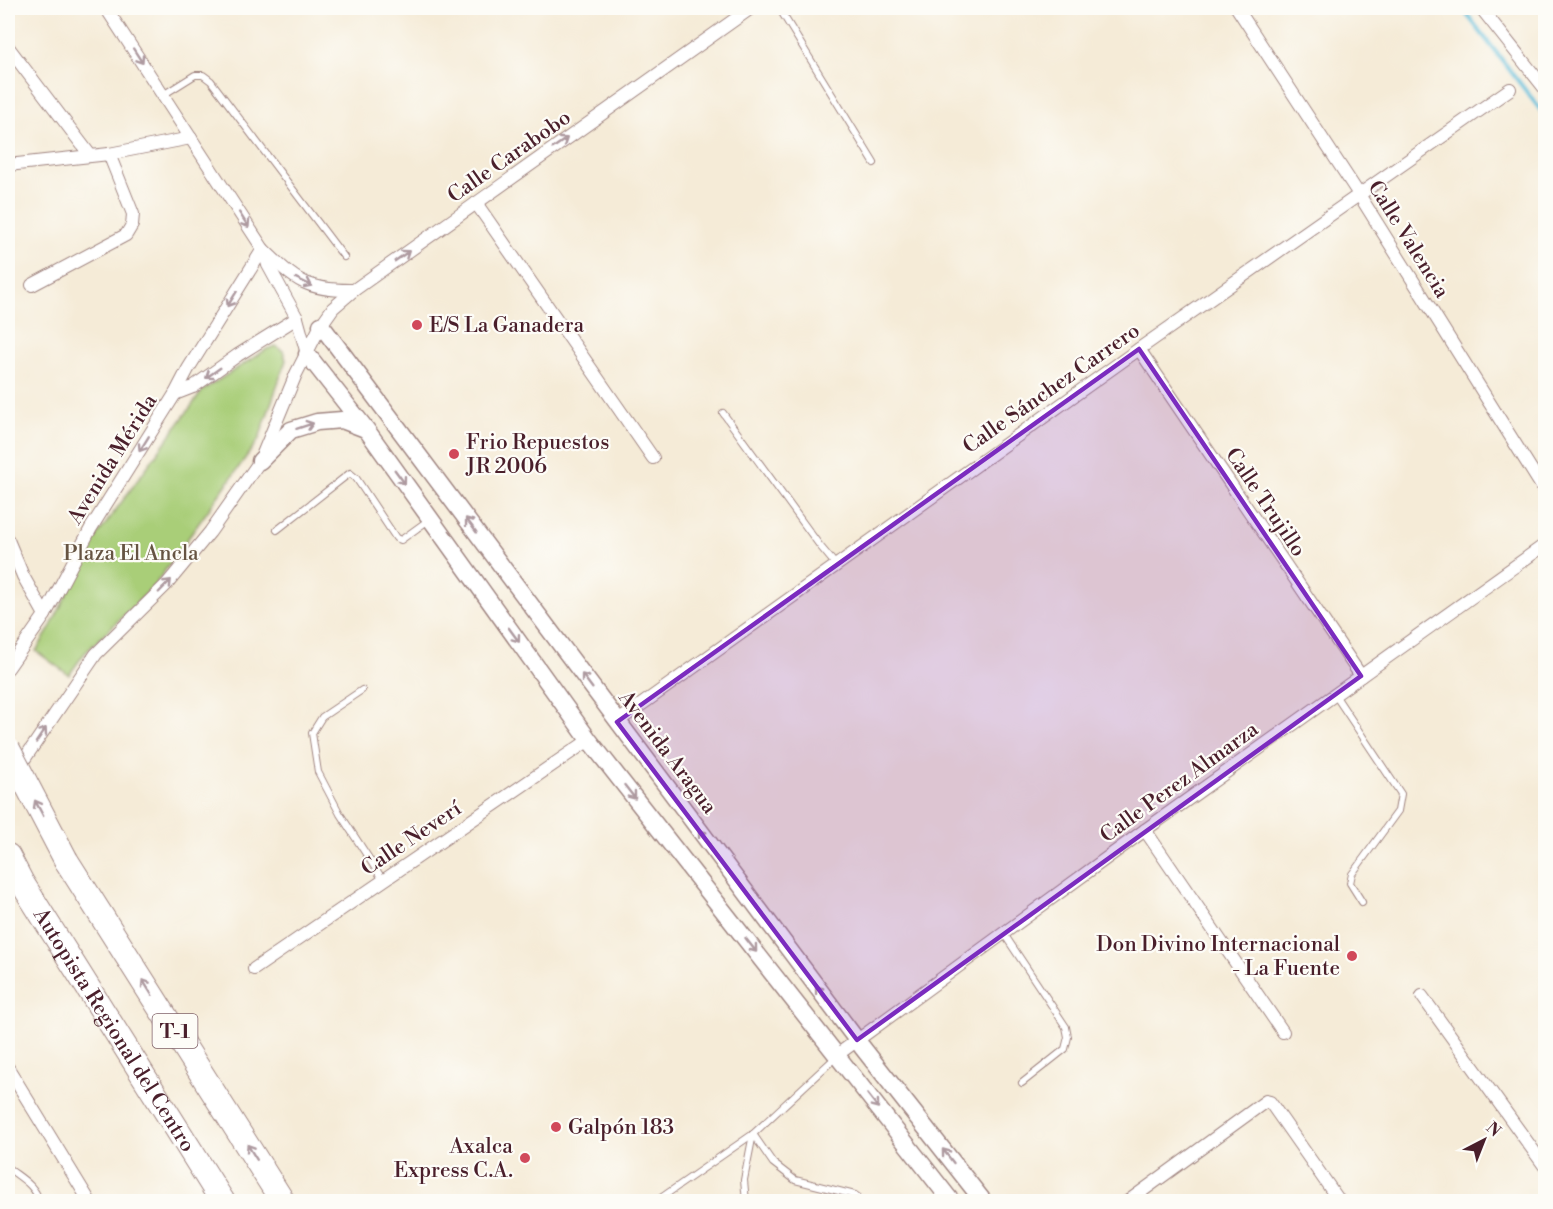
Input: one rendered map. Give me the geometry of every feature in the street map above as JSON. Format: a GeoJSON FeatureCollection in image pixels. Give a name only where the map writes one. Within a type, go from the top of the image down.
{"type":"FeatureCollection","features":[{"type":"Feature","properties":{"kind":"highway","name":"T-1"},"geometry":{"type":"LineString","coordinates":[[8,748],[66,860],[283,1202]]}},
{"type":"Feature","properties":{"kind":"highway","name":"Autopista Regional del Centro"},"geometry":{"type":"LineString","coordinates":[[8,856],[22,883],[223,1202]]}},
{"type":"Feature","properties":{"kind":"street"},"geometry":{"type":"LineString","coordinates":[[106,8],[263,249],[290,274],[306,284],[328,291],[354,290]]}},
{"type":"Feature","properties":{"kind":"street","name":"Calle Carabobo"},"geometry":{"type":"LineString","coordinates":[[307,354],[321,325],[333,308],[354,290],[752,8]]}},
{"type":"Feature","properties":{"kind":"street","name":"Calle Valencia"},"geometry":{"type":"LineString","coordinates":[[1237,8],[1360,196],[1545,493]]}},
{"type":"Feature","properties":{"kind":"street"},"geometry":{"type":"LineString","coordinates":[[1481,8],[1545,90]]}},
{"type":"Feature","properties":{"kind":"street"},"geometry":{"type":"LineString","coordinates":[[8,47],[90,155]]}},
{"type":"Feature","properties":{"kind":"street","name":"Calle Sánchez Carrero"},"geometry":{"type":"LineString","coordinates":[[617,722],[1139,349],[1510,89]]}},
{"type":"Feature","properties":{"kind":"street"},"geometry":{"type":"LineString","coordinates":[[8,165],[109,154],[190,138]]}},
{"type":"Feature","properties":{"kind":"street"},"geometry":{"type":"LineString","coordinates":[[32,285],[126,235],[132,225],[133,214],[109,154]]}},
{"type":"Feature","properties":{"kind":"street"},"geometry":{"type":"LineString","coordinates":[[476,203],[654,458]]}},
{"type":"Feature","properties":{"kind":"street"},"geometry":{"type":"LineString","coordinates":[[263,249],[268,265],[297,318],[307,354],[366,429],[590,740],[952,1202]]}},
{"type":"Feature","properties":{"kind":"street","name":"Avenida Mérida"},"geometry":{"type":"LineString","coordinates":[[8,668],[45,615],[91,528],[176,394],[188,369],[263,249]]}},
{"type":"Feature","properties":{"kind":"street"},"geometry":{"type":"LineString","coordinates":[[297,318],[321,325]]}},
{"type":"Feature","properties":{"kind":"street","name":"Avenida Mérida"},"geometry":{"type":"LineString","coordinates":[[176,394],[193,387],[297,318]]}},
{"type":"Feature","properties":{"kind":"street","name":"Avenida Aragua"},"geometry":{"type":"LineString","coordinates":[[321,325],[857,1040],[984,1202]]}},
{"type":"Feature","properties":{"kind":"street","name":"Calle Trujillo"},"geometry":{"type":"LineString","coordinates":[[1139,349],[1361,676]]}},
{"type":"Feature","properties":{"kind":"street"},"geometry":{"type":"LineString","coordinates":[[260,461],[296,374],[307,354]]}},
{"type":"Feature","properties":{"kind":"street"},"geometry":{"type":"LineString","coordinates":[[8,783],[96,654],[167,584],[210,532],[260,461],[291,430],[317,422],[342,420],[366,429]]}},
{"type":"Feature","properties":{"kind":"street"},"geometry":{"type":"LineString","coordinates":[[8,540],[23,576],[45,615]]}},
{"type":"Feature","properties":{"kind":"street","name":"Calle Perez Almarza"},"geometry":{"type":"LineString","coordinates":[[837,1055],[1145,830],[1545,544]]}},
{"type":"Feature","properties":{"kind":"street","name":"Calle Neverí"},"geometry":{"type":"LineString","coordinates":[[254,969],[590,740]]}},
{"type":"Feature","properties":{"kind":"street"},"geometry":{"type":"LineString","coordinates":[[1145,830],[1283,1032]]}},
{"type":"Feature","properties":{"kind":"street"},"geometry":{"type":"LineString","coordinates":[[1422,996],[1545,1168]]}},
{"type":"Feature","properties":{"kind":"street"},"geometry":{"type":"LineString","coordinates":[[8,1068],[90,1202]]}},
{"type":"Feature","properties":{"kind":"street"},"geometry":{"type":"LineString","coordinates":[[1127,1202],[1262,1102],[1270,1102],[1340,1202]]}},
{"type":"Feature","properties":{"kind":"lane"},"geometry":{"type":"LineString","coordinates":[[779,8],[874,163]]}},
{"type":"Feature","properties":{"kind":"lane"},"geometry":{"type":"LineString","coordinates":[[163,95],[195,75],[203,75],[211,81],[344,257]]}},
{"type":"Feature","properties":{"kind":"lane"},"geometry":{"type":"LineString","coordinates":[[723,413],[836,565]]}},
{"type":"Feature","properties":{"kind":"lane"},"geometry":{"type":"LineString","coordinates":[[278,530],[350,473],[356,478],[396,538],[401,540],[430,519]]}},
{"type":"Feature","properties":{"kind":"lane"},"geometry":{"type":"LineString","coordinates":[[362,690],[322,717],[312,733],[318,771],[339,814],[383,880]]}},
{"type":"Feature","properties":{"kind":"lane"},"geometry":{"type":"LineString","coordinates":[[1335,694],[1401,794],[1398,812],[1352,874],[1350,883],[1362,902]]}},
{"type":"Feature","properties":{"kind":"lane"},"geometry":{"type":"LineString","coordinates":[[1004,934],[1066,1027],[1068,1037],[1065,1049],[1022,1083]]}},
{"type":"Feature","properties":{"kind":"lane"},"geometry":{"type":"LineString","coordinates":[[655,1202],[753,1134],[837,1055]]}},
{"type":"Feature","properties":{"kind":"lane"},"geometry":{"type":"LineString","coordinates":[[746,1202],[744,1180],[753,1134]]}},
{"type":"Feature","properties":{"kind":"lane"},"geometry":{"type":"LineString","coordinates":[[753,1134],[773,1163],[795,1180],[855,1195],[866,1202]]}},
{"type":"Feature","properties":{"kind":"lane"},"geometry":{"type":"LineString","coordinates":[[8,1168],[34,1189],[39,1201]]}},
{"type":"Feature","properties":{"kind":"highlighted area"},"geometry":{"type":"Polygon","coordinates":[[[1139,349],[1361,676],[857,1040],[617,722],[1139,349]]]}},
{"type":"Feature","properties":{"kind":"green space","name":"Plaza El Ancla"},"geometry":{"type":"Polygon","coordinates":[[[276,346],[283,351],[286,360],[259,439],[154,586],[84,654],[69,675],[36,651],[94,540],[203,390],[267,349],[276,346]]]}},
{"type":"Feature","properties":{"kind":"waterway"},"geometry":{"type":"LineString","coordinates":[[1462,8],[1546,117]]}},
{"type":"Feature","properties":{"kind":"place","name":"E/S La Ganadera"},"geometry":{"type":"Point","coordinates":[417,325]}},
{"type":"Feature","properties":{"kind":"place","name":"Frio Repuestos JR 2006"},"geometry":{"type":"Point","coordinates":[454,454]}},
{"type":"Feature","properties":{"kind":"place","name":"Don Divino Internacional - La Fuente"},"geometry":{"type":"Point","coordinates":[1352,956]}},
{"type":"Feature","properties":{"kind":"place","name":"Galpón 183"},"geometry":{"type":"Point","coordinates":[556,1127]}},
{"type":"Feature","properties":{"kind":"place","name":"Axalca Express C.A."},"geometry":{"type":"Point","coordinates":[525,1158]}}]}
